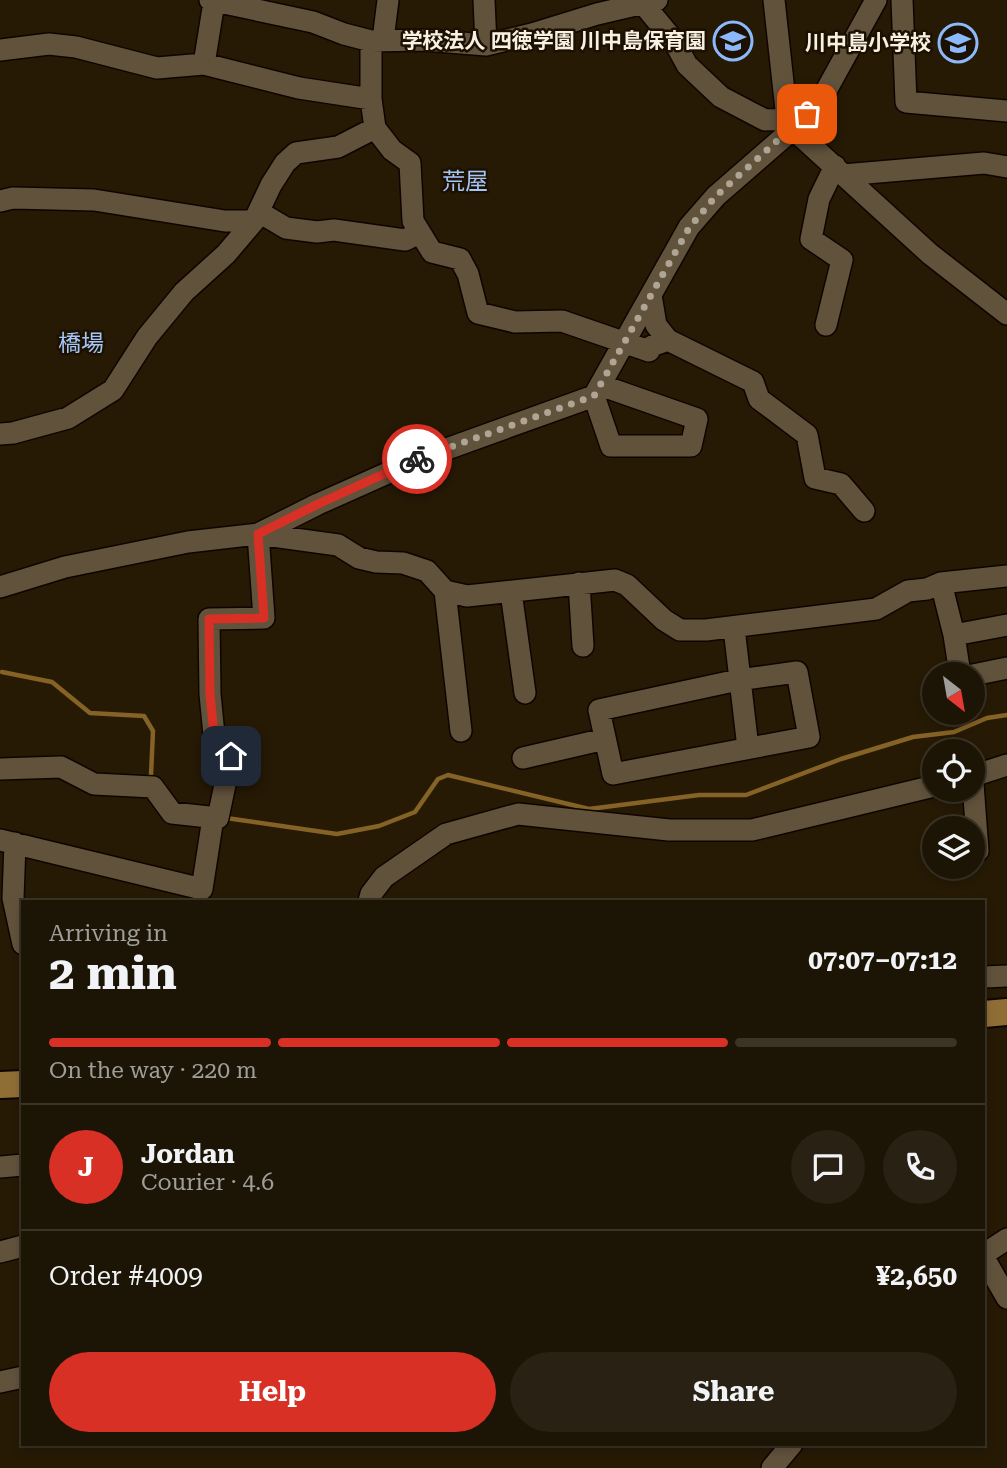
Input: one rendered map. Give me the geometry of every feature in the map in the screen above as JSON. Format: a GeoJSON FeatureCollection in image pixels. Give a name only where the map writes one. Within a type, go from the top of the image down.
{"type":"FeatureCollection","features":[{"type":"Feature","properties":{"kind":"main road"},"geometry":{"type":"LineString","coordinates":[[985,1014],[1007,1012]]}},
{"type":"Feature","properties":{"kind":"main road"},"geometry":{"type":"LineString","coordinates":[[0,1086],[21,1084]]}},
{"type":"Feature","properties":{"kind":"street"},"geometry":{"type":"LineString","coordinates":[[388,0],[377,40],[371,99],[375,128],[392,150],[410,163],[413,220],[432,253],[460,259],[468,274],[478,313],[515,322],[562,321],[649,351],[652,346],[668,340]]}},
{"type":"Feature","properties":{"kind":"street"},"geometry":{"type":"LineString","coordinates":[[484,0],[486,45]]}},
{"type":"Feature","properties":{"kind":"street"},"geometry":{"type":"LineString","coordinates":[[774,0],[790,124]]}},
{"type":"Feature","properties":{"kind":"street"},"geometry":{"type":"LineString","coordinates":[[258,534],[419,459],[597,390],[697,419],[691,446],[611,446],[597,390],[689,228],[716,196],[790,124],[821,100],[876,0]]}},
{"type":"Feature","properties":{"kind":"street"},"geometry":{"type":"LineString","coordinates":[[902,0],[906,102],[1007,111]]}},
{"type":"Feature","properties":{"kind":"street"},"geometry":{"type":"LineString","coordinates":[[204,64],[212,1],[313,22],[344,34],[377,40],[486,45],[646,1],[687,65],[721,97],[765,120],[790,124],[930,254],[1007,314]]}},
{"type":"Feature","properties":{"kind":"street"},"geometry":{"type":"LineString","coordinates":[[0,50],[49,44],[76,47],[157,68],[204,64],[299,88],[371,99]]}},
{"type":"Feature","properties":{"kind":"street"},"geometry":{"type":"LineString","coordinates":[[0,434],[68,418],[113,390],[147,338],[184,292],[226,254],[256,216],[285,163],[296,153],[338,147],[375,128]]}},
{"type":"Feature","properties":{"kind":"street"},"geometry":{"type":"LineString","coordinates":[[839,171],[984,163],[1007,167]]}},
{"type":"Feature","properties":{"kind":"street"},"geometry":{"type":"LineString","coordinates":[[826,325],[842,260],[811,239],[820,199],[839,171]]}},
{"type":"Feature","properties":{"kind":"street"},"geometry":{"type":"LineString","coordinates":[[0,201],[13,198],[94,200],[225,221],[256,216],[286,228],[317,232],[334,230],[405,240],[419,233]]}},
{"type":"Feature","properties":{"kind":"street"},"geometry":{"type":"LineString","coordinates":[[651,295],[656,325],[668,340],[753,382],[758,399],[807,435],[815,478],[841,484],[864,511]]}},
{"type":"Feature","properties":{"kind":"street"},"geometry":{"type":"LineString","coordinates":[[0,769],[61,767],[94,784],[153,787],[172,813],[218,818],[231,756],[215,744],[210,694],[209,619],[264,618],[258,534]]}},
{"type":"Feature","properties":{"kind":"street"},"geometry":{"type":"LineString","coordinates":[[0,587],[79,564],[188,542],[258,534],[338,545],[359,558],[403,563],[427,570],[445,591],[461,731]]}},
{"type":"Feature","properties":{"kind":"street"},"geometry":{"type":"LineString","coordinates":[[445,591],[467,596],[615,580],[627,585],[664,620],[680,630],[734,628],[876,609],[908,591],[927,589],[941,583],[1007,576]]}},
{"type":"Feature","properties":{"kind":"street"},"geometry":{"type":"LineString","coordinates":[[579,583],[583,646]]}},
{"type":"Feature","properties":{"kind":"street"},"geometry":{"type":"LineString","coordinates":[[941,583],[958,662]]}},
{"type":"Feature","properties":{"kind":"street"},"geometry":{"type":"LineString","coordinates":[[511,592],[525,693]]}},
{"type":"Feature","properties":{"kind":"street"},"geometry":{"type":"LineString","coordinates":[[954,635],[1007,625]]}},
{"type":"Feature","properties":{"kind":"street"},"geometry":{"type":"LineString","coordinates":[[734,628],[748,748]]}},
{"type":"Feature","properties":{"kind":"street"},"geometry":{"type":"LineString","coordinates":[[985,673],[1007,668]]}},
{"type":"Feature","properties":{"kind":"street"},"geometry":{"type":"LineString","coordinates":[[797,672],[809,737],[613,774],[605,739],[599,710],[738,680],[797,672]]}},
{"type":"Feature","properties":{"kind":"street"},"geometry":{"type":"LineString","coordinates":[[523,758],[605,739]]}},
{"type":"Feature","properties":{"kind":"street"},"geometry":{"type":"LineString","coordinates":[[985,772],[1007,765]]}},
{"type":"Feature","properties":{"kind":"street"},"geometry":{"type":"LineString","coordinates":[[369,900],[384,877],[446,834],[518,814],[669,830],[752,830],[922,789]]}},
{"type":"Feature","properties":{"kind":"street"},"geometry":{"type":"LineString","coordinates":[[21,935],[13,898],[8,842],[202,889],[213,818]]}},
{"type":"Feature","properties":{"kind":"street"},"geometry":{"type":"LineString","coordinates":[[985,977],[1007,976]]}},
{"type":"Feature","properties":{"kind":"street"},"geometry":{"type":"LineString","coordinates":[[0,1167],[21,1165]]}},
{"type":"Feature","properties":{"kind":"street"},"geometry":{"type":"LineString","coordinates":[[985,1255],[1007,1239]]}},
{"type":"Feature","properties":{"kind":"street"},"geometry":{"type":"LineString","coordinates":[[0,1252],[21,1247]]}},
{"type":"Feature","properties":{"kind":"street"},"geometry":{"type":"LineString","coordinates":[[985,1258],[1007,1298]]}},
{"type":"Feature","properties":{"kind":"street"},"geometry":{"type":"LineString","coordinates":[[0,1382],[21,1377]]}},
{"type":"Feature","properties":{"kind":"street"},"geometry":{"type":"LineString","coordinates":[[772,1468],[790,1446]]}},
{"type":"Feature","properties":{"kind":"waterway"},"geometry":{"type":"LineString","coordinates":[[2,672],[52,682],[90,713],[144,716],[153,731],[151,775]]}},
{"type":"Feature","properties":{"kind":"waterway"},"geometry":{"type":"LineString","coordinates":[[226,818],[337,834],[379,826],[415,812],[438,779],[448,775],[589,809],[699,795],[746,795],[841,759],[913,737],[954,732],[987,718],[1007,715]]}},
{"type":"Feature","properties":{"kind":"way so far"},"geometry":{"type":"LineString","coordinates":[[417,459],[594,396],[689,228],[716,196],[807,114]]}},
{"type":"Feature","properties":{"kind":"place","name":"学校法人 四徳学園 川中島保育園"},"geometry":{"type":"Point","coordinates":[733,41]}},
{"type":"Feature","properties":{"kind":"place","name":"川中島小学校"},"geometry":{"type":"Point","coordinates":[958,43]}},
{"type":"Feature","properties":{"kind":"district","name":"荒屋"},"geometry":{"type":"Point","coordinates":[465,181]}},
{"type":"Feature","properties":{"kind":"district","name":"橋場"},"geometry":{"type":"Point","coordinates":[81,343]}},
{"type":"Feature","properties":{"kind":"route"},"geometry":{"type":"LineString","coordinates":[[231,756],[215,744],[210,694],[209,619],[264,618],[258,534],[417,459]]}}]}
